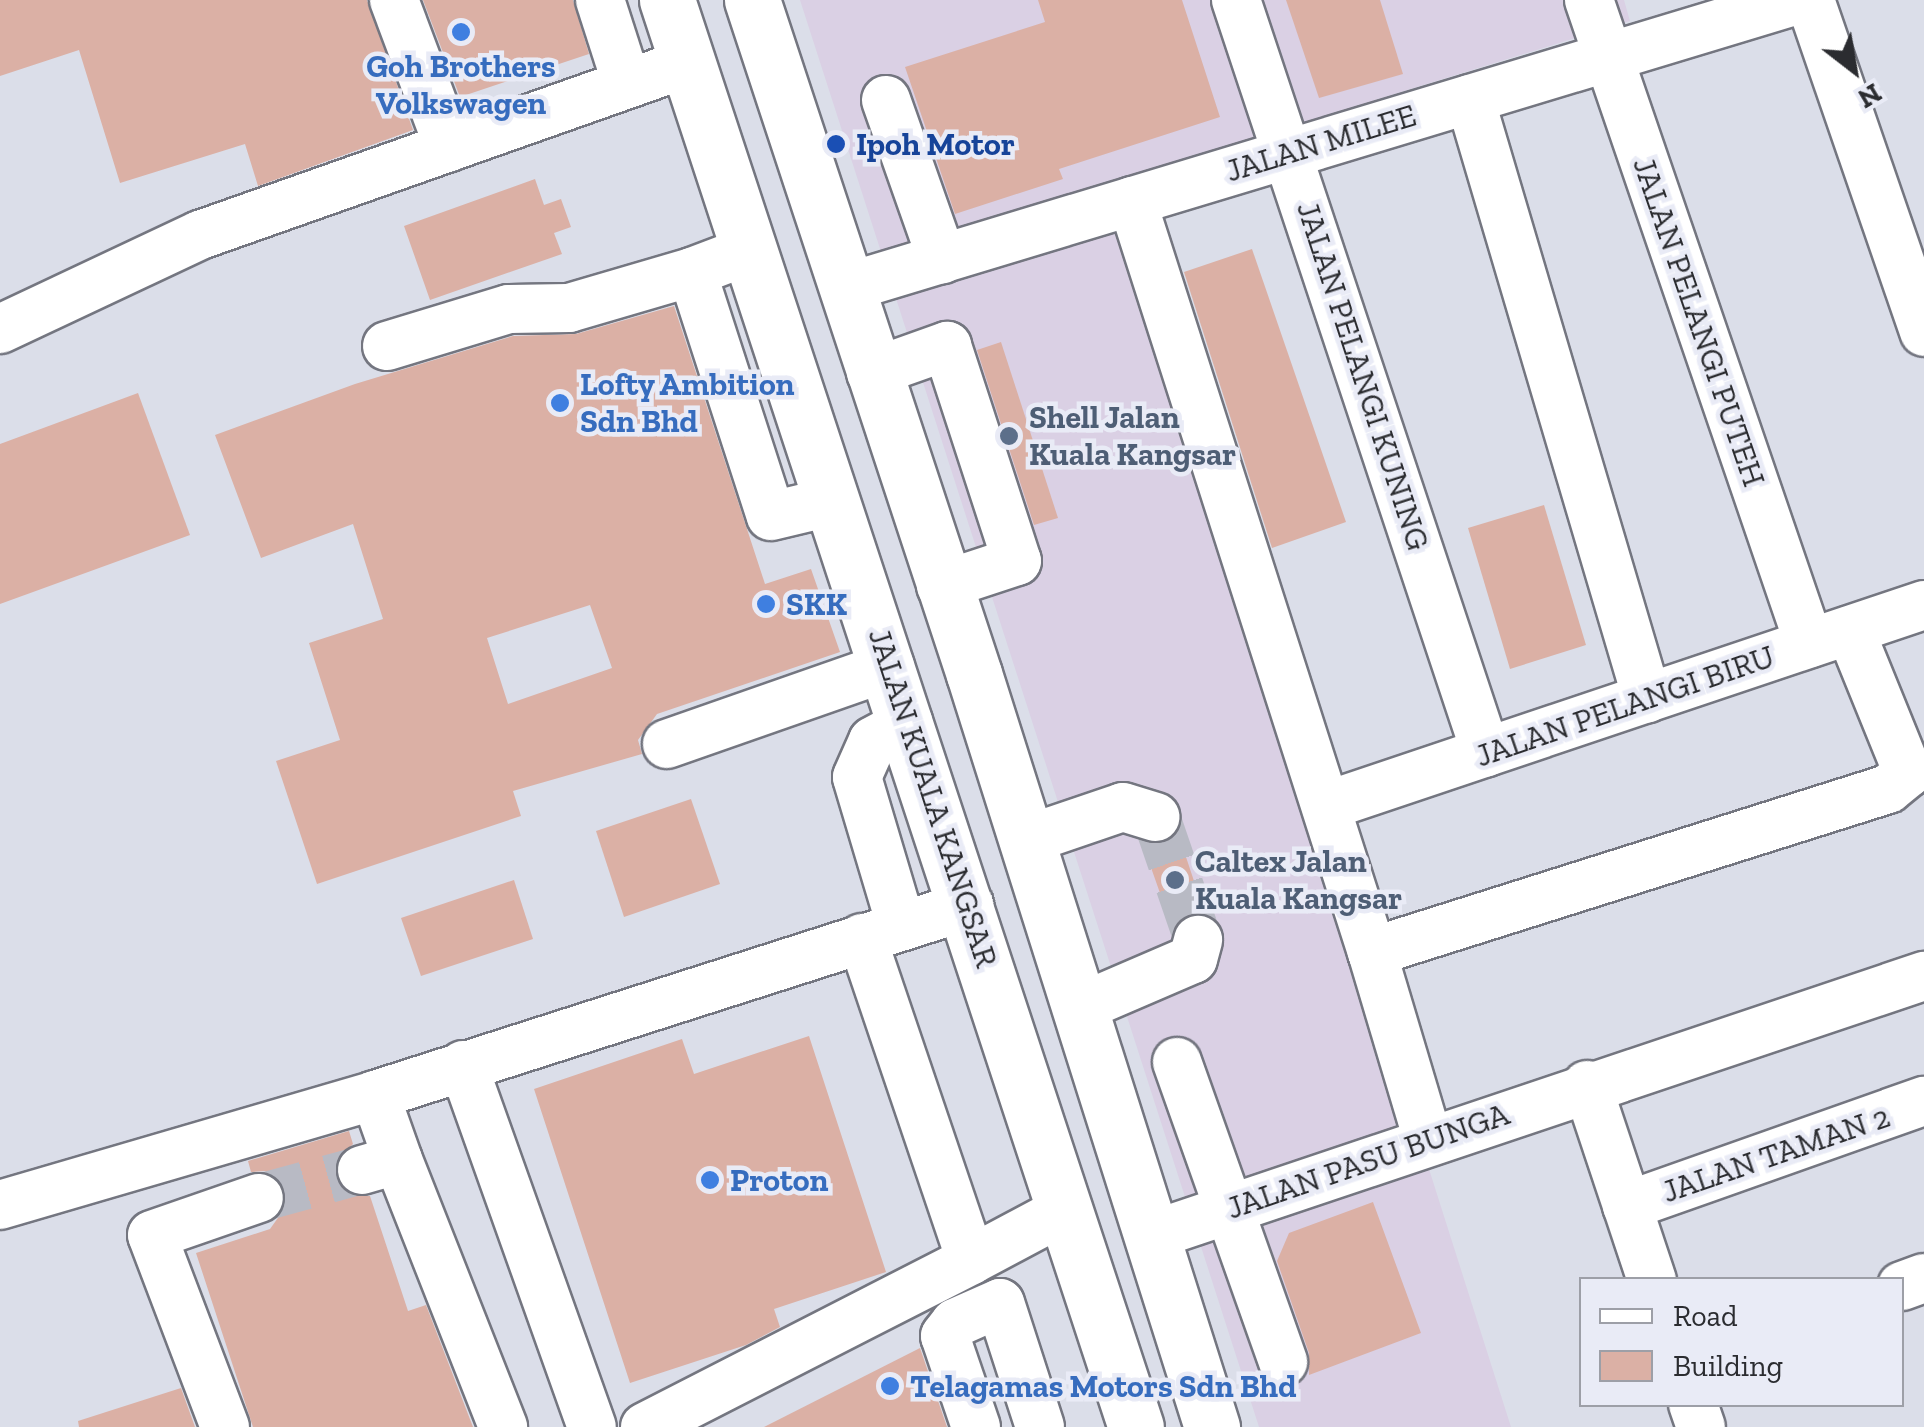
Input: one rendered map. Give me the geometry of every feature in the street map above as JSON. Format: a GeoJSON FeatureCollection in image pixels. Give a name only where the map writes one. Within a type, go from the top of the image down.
{"type":"FeatureCollection","features":[{"type":"Feature","properties":{"kind":"highway","name":"JALAN KUALA KANGSAR"},"geometry":{"type":"LineString","coordinates":[[667,0],[969,905],[1066,1209],[1126,1424]]}},
{"type":"Feature","properties":{"kind":"highway"},"geometry":{"type":"LineString","coordinates":[[752,0],[870,372],[1026,840],[1212,1427]]}},
{"type":"Feature","properties":{"kind":"street"},"geometry":{"type":"LineString","coordinates":[[394,0],[448,148]]}},
{"type":"Feature","properties":{"kind":"street"},"geometry":{"type":"LineString","coordinates":[[600,0],[627,84]]}},
{"type":"Feature","properties":{"kind":"street","name":"JALAN PELANGI KUNING"},"geometry":{"type":"LineString","coordinates":[[1236,0],[1290,152],[1486,753]]}},
{"type":"Feature","properties":{"kind":"street","name":"JALAN PELANGI PUTEH"},"geometry":{"type":"LineString","coordinates":[[1372,952],[1888,789],[1908,773],[1830,637],[1589,0]]}},
{"type":"Feature","properties":{"kind":"street","name":"JALAN MILEE"},"geometry":{"type":"LineString","coordinates":[[845,288],[1796,0]]}},
{"type":"Feature","properties":{"kind":"street"},"geometry":{"type":"LineString","coordinates":[[1810,0],[1924,332]]}},
{"type":"Feature","properties":{"kind":"street"},"geometry":{"type":"LineString","coordinates":[[0,329],[200,235],[687,63]]}},
{"type":"Feature","properties":{"kind":"street"},"geometry":{"type":"LineString","coordinates":[[1470,99],[1647,698]]}},
{"type":"Feature","properties":{"kind":"street"},"geometry":{"type":"LineString","coordinates":[[886,100],[942,259]]}},
{"type":"Feature","properties":{"kind":"street"},"geometry":{"type":"LineString","coordinates":[[1132,201],[1326,806],[1428,1140]]}},
{"type":"Feature","properties":{"kind":"street"},"geometry":{"type":"LineString","coordinates":[[387,346],[508,309],[569,308],[692,272],[750,250]]}},
{"type":"Feature","properties":{"kind":"street"},"geometry":{"type":"LineString","coordinates":[[692,272],[771,516],[834,500]]}},
{"type":"Feature","properties":{"kind":"street"},"geometry":{"type":"LineString","coordinates":[[870,372],[947,346],[1017,561],[942,586]]}},
{"type":"Feature","properties":{"kind":"street","name":"JALAN PELANGI BIRU"},"geometry":{"type":"LineString","coordinates":[[1326,806],[1924,605]]}},
{"type":"Feature","properties":{"kind":"street"},"geometry":{"type":"LineString","coordinates":[[667,744],[890,666]]}},
{"type":"Feature","properties":{"kind":"street"},"geometry":{"type":"LineString","coordinates":[[908,722],[874,741],[857,777],[882,932],[971,1260]]}},
{"type":"Feature","properties":{"kind":"street"},"geometry":{"type":"LineString","coordinates":[[1026,840],[1122,807],[1156,817]]}},
{"type":"Feature","properties":{"kind":"street"},"geometry":{"type":"LineString","coordinates":[[0,1205],[376,1095],[969,905]]}},
{"type":"Feature","properties":{"kind":"street"},"geometry":{"type":"LineString","coordinates":[[1079,1008],[1192,959],[1198,940]]}},
{"type":"Feature","properties":{"kind":"street","name":"JALAN PASU BUNGA"},"geometry":{"type":"LineString","coordinates":[[1150,1236],[1587,1085],[1924,976]]}},
{"type":"Feature","properties":{"kind":"street"},"geometry":{"type":"LineString","coordinates":[[1177,1062],[1283,1362]]}},
{"type":"Feature","properties":{"kind":"street"},"geometry":{"type":"LineString","coordinates":[[463,1065],[592,1427]]}},
{"type":"Feature","properties":{"kind":"street"},"geometry":{"type":"LineString","coordinates":[[1587,1085],[1651,1277]]}},
{"type":"Feature","properties":{"kind":"street"},"geometry":{"type":"LineString","coordinates":[[376,1095],[380,1166],[503,1427]]}},
{"type":"Feature","properties":{"kind":"street","name":"JALAN TAMAN 2"},"geometry":{"type":"LineString","coordinates":[[1627,1206],[1924,1101]]}},
{"type":"Feature","properties":{"kind":"street"},"geometry":{"type":"LineString","coordinates":[[224,1427],[152,1235],[260,1198]]}},
{"type":"Feature","properties":{"kind":"street"},"geometry":{"type":"LineString","coordinates":[[645,1427],[1066,1209]]}},
{"type":"Feature","properties":{"kind":"street"},"geometry":{"type":"LineString","coordinates":[[976,1427],[945,1336],[955,1323],[1000,1303],[1040,1427]]}},
{"type":"Feature","properties":{"kind":"shaded area"},"geometry":{"type":"Polygon","coordinates":[[[800,0],[1624,0],[1630,21],[1115,181],[1511,1427],[1259,1427],[800,0]]]}},
{"type":"Feature","properties":{"kind":"building"},"geometry":{"type":"Polygon","coordinates":[[[0,0],[367,0],[413,130],[258,186],[245,144],[120,183],[79,50],[0,76],[0,0]]]}},
{"type":"Feature","properties":{"kind":"building"},"geometry":{"type":"Polygon","coordinates":[[[423,0],[573,0],[589,54],[460,97],[423,0]]]}},
{"type":"Feature","properties":{"kind":"building"},"geometry":{"type":"Polygon","coordinates":[[[1038,0],[1182,0],[1220,117],[1059,169],[1063,179],[955,214],[905,67],[1045,22],[1038,0]]]}},
{"type":"Feature","properties":{"kind":"building"},"geometry":{"type":"Polygon","coordinates":[[[1286,0],[1380,0],[1403,74],[1319,98],[1286,0]]]}},
{"type":"Feature","properties":{"kind":"building"},"geometry":{"type":"Polygon","coordinates":[[[535,179],[544,205],[561,199],[571,227],[554,233],[562,254],[430,300],[404,226],[535,179]]]}},
{"type":"Feature","properties":{"kind":"building"},"geometry":{"type":"Polygon","coordinates":[[[1252,249],[1346,522],[1272,548],[1184,272],[1252,249]]]}},
{"type":"Feature","properties":{"kind":"building"},"geometry":{"type":"Polygon","coordinates":[[[674,306],[765,584],[811,569],[840,652],[657,714],[638,740],[642,754],[513,791],[521,816],[317,884],[276,761],[340,740],[309,643],[383,619],[353,524],[261,558],[215,435],[355,384],[513,336],[576,334],[674,306]],[[590,605],[487,638],[508,704],[612,668],[590,605]]]}},
{"type":"Feature","properties":{"kind":"building"},"geometry":{"type":"Polygon","coordinates":[[[1001,342],[1058,518],[1034,525],[977,350],[1001,342]]]}},
{"type":"Feature","properties":{"kind":"building"},"geometry":{"type":"Polygon","coordinates":[[[138,393],[190,535],[0,604],[0,444],[138,393]]]}},
{"type":"Feature","properties":{"kind":"building"},"geometry":{"type":"Polygon","coordinates":[[[1544,505],[1586,645],[1510,669],[1468,528],[1544,505]]]}},
{"type":"Feature","properties":{"kind":"building"},"geometry":{"type":"Polygon","coordinates":[[[691,799],[720,884],[624,917],[596,831],[691,799]]]}},
{"type":"Feature","properties":{"kind":"building","name":"Caltex Jalan Kuala Kangsar"},"geometry":{"type":"Polygon","coordinates":[[[1178,833],[1205,914],[1190,914],[1173,930],[1142,842],[1163,843],[1178,833]]]}},
{"type":"Feature","properties":{"kind":"building"},"geometry":{"type":"Polygon","coordinates":[[[514,880],[533,939],[421,976],[401,918],[514,880]]]}},
{"type":"Feature","properties":{"kind":"building","name":"Proton"},"geometry":{"type":"Polygon","coordinates":[[[809,1036],[886,1272],[774,1309],[780,1327],[746,1345],[630,1383],[534,1089],[682,1039],[694,1074],[809,1036]]]}},
{"type":"Feature","properties":{"kind":"building"},"geometry":{"type":"Polygon","coordinates":[[[349,1131],[353,1144],[336,1162],[336,1178],[354,1196],[370,1196],[408,1311],[426,1305],[473,1427],[253,1427],[196,1253],[270,1229],[280,1215],[285,1188],[265,1171],[251,1172],[248,1161],[349,1131]]]}},
{"type":"Feature","properties":{"kind":"building"},"geometry":{"type":"Polygon","coordinates":[[[1373,1202],[1421,1333],[1309,1375],[1309,1353],[1277,1261],[1289,1233],[1373,1202]]]}},
{"type":"Feature","properties":{"kind":"building","name":"Telagamas Motors Sdn Bhd"},"geometry":{"type":"Polygon","coordinates":[[[920,1348],[947,1427],[764,1427],[920,1348]]]}},
{"type":"Feature","properties":{"kind":"building"},"geometry":{"type":"Polygon","coordinates":[[[181,1388],[195,1427],[79,1427],[78,1421],[181,1388]]]}},
{"type":"Feature","properties":{"kind":"tunnel"},"geometry":{"type":"LineString","coordinates":[[1156,817],[1198,940]]}},
{"type":"Feature","properties":{"kind":"tunnel"},"geometry":{"type":"LineString","coordinates":[[259,1198],[362,1170]]}},
{"type":"Feature","properties":{"kind":"place","name":"Goh Brothers Volkswagen"},"geometry":{"type":"Point","coordinates":[461,32]}},
{"type":"Feature","properties":{"kind":"place","name":"Ipoh Motor"},"geometry":{"type":"Point","coordinates":[836,144]}},
{"type":"Feature","properties":{"kind":"place","name":"Lofty Ambition Sdn Bhd"},"geometry":{"type":"Point","coordinates":[560,403]}},
{"type":"Feature","properties":{"kind":"place","name":"Shell Jalan Kuala Kangsar"},"geometry":{"type":"Point","coordinates":[1009,436]}},
{"type":"Feature","properties":{"kind":"place","name":"SKK"},"geometry":{"type":"Point","coordinates":[766,604]}},
{"type":"Feature","properties":{"kind":"place","name":"Caltex Jalan Kuala Kangsar"},"geometry":{"type":"Point","coordinates":[1175,880]}},
{"type":"Feature","properties":{"kind":"place","name":"Proton"},"geometry":{"type":"Point","coordinates":[710,1180]}},
{"type":"Feature","properties":{"kind":"place","name":"Telagamas Motors Sdn Bhd"},"geometry":{"type":"Point","coordinates":[890,1386]}}]}
